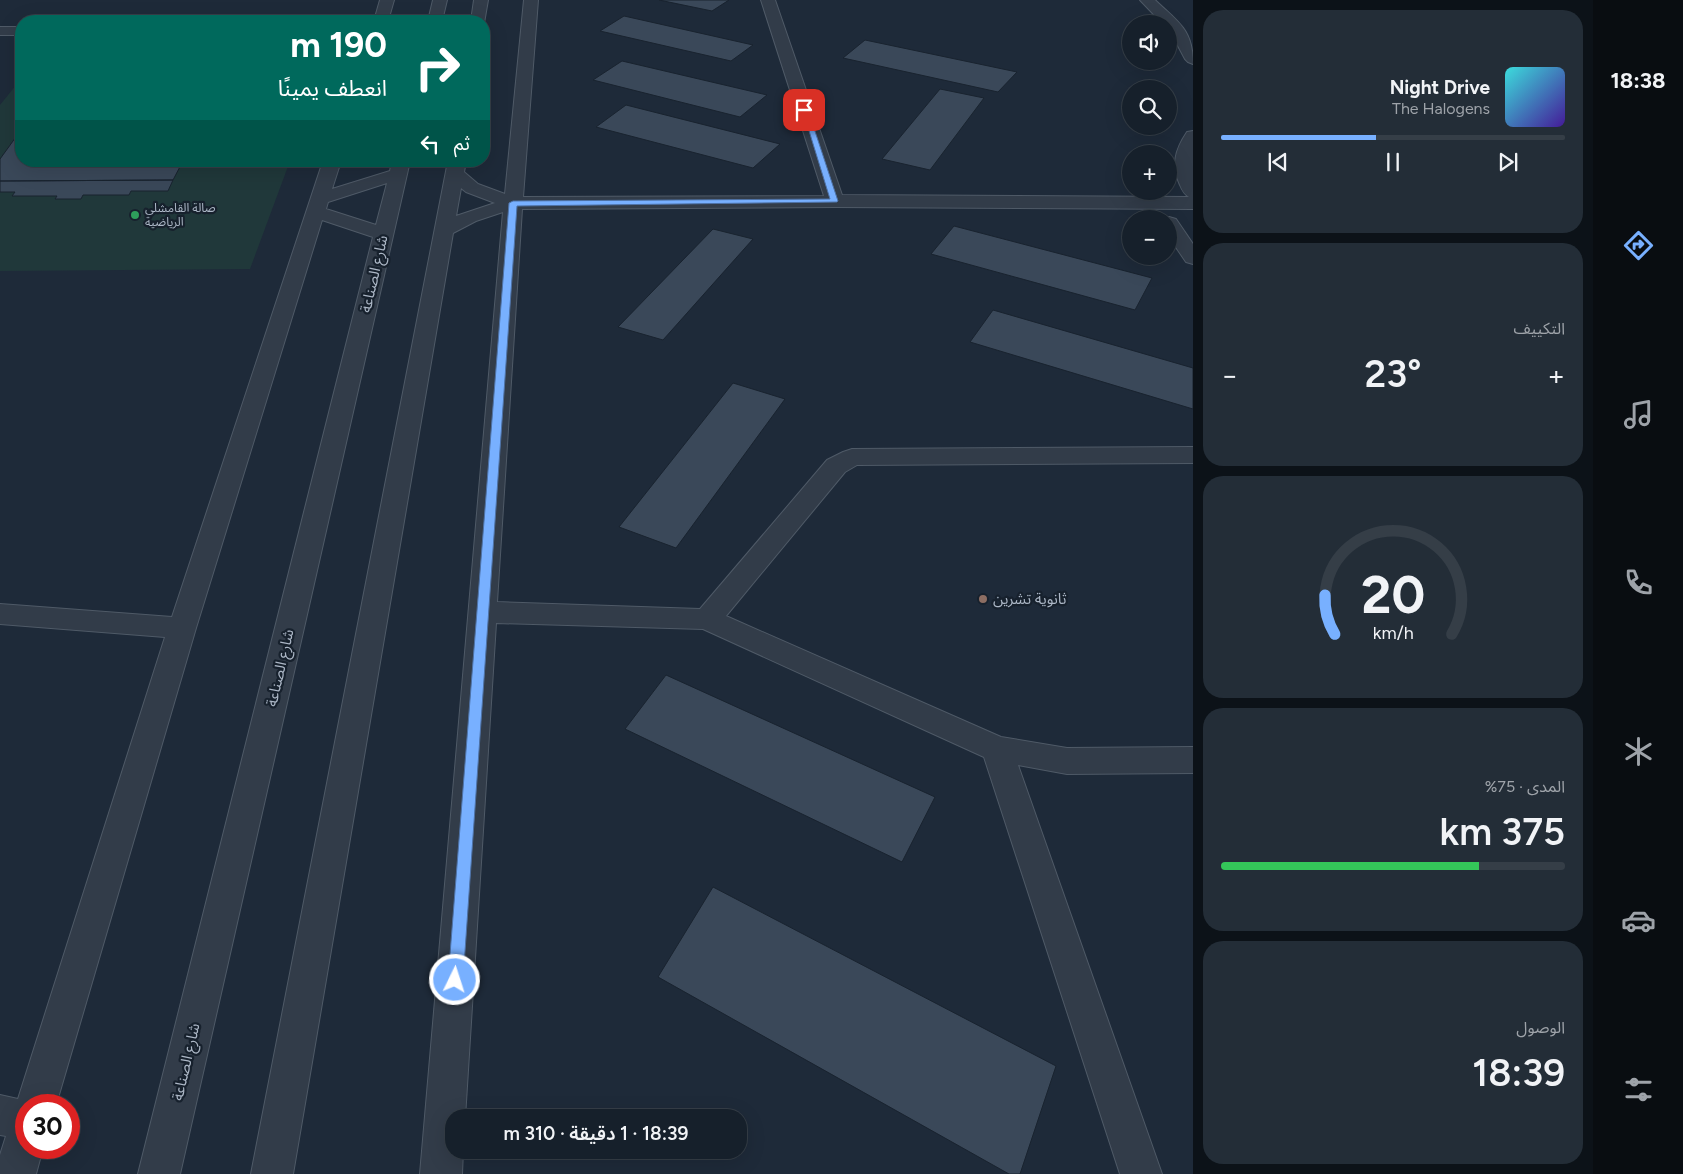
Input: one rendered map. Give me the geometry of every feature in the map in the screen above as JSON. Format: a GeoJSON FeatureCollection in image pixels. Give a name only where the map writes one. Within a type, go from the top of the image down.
{"type":"FeatureCollection","features":[{"type":"Feature","properties":{"kind":"street"},"geometry":{"type":"LineString","coordinates":[[383,15],[388,0]]}},
{"type":"Feature","properties":{"kind":"street"},"geometry":{"type":"LineString","coordinates":[[436,15],[440,0]]}},
{"type":"Feature","properties":{"kind":"street"},"geometry":{"type":"LineString","coordinates":[[479,15],[481,0]]}},
{"type":"Feature","properties":{"kind":"street"},"geometry":{"type":"LineString","coordinates":[[440,1174],[530,0]]}},
{"type":"Feature","properties":{"kind":"street"},"geometry":{"type":"LineString","coordinates":[[768,0],[835,201]]}},
{"type":"Feature","properties":{"kind":"street"},"geometry":{"type":"LineString","coordinates":[[1148,0],[1163,15]]}},
{"type":"Feature","properties":{"kind":"street"},"geometry":{"type":"LineString","coordinates":[[1193,29],[1177,29],[1193,59]]}},
{"type":"Feature","properties":{"kind":"street"},"geometry":{"type":"LineString","coordinates":[[0,31],[15,31]]}},
{"type":"Feature","properties":{"kind":"street"},"geometry":{"type":"LineString","coordinates":[[1193,136],[1183,152],[1183,172],[1193,193]]}},
{"type":"Feature","properties":{"kind":"street"},"geometry":{"type":"LineString","coordinates":[[39,1094],[182,628],[330,167]]}},
{"type":"Feature","properties":{"kind":"street"},"geometry":{"type":"LineString","coordinates":[[317,205],[400,168]]}},
{"type":"Feature","properties":{"kind":"street","name":"شارع الصناعة"},"geometry":{"type":"LineString","coordinates":[[159,1174],[400,168]]}},
{"type":"Feature","properties":{"kind":"street"},"geometry":{"type":"LineString","coordinates":[[457,168],[472,188],[513,203]]}},
{"type":"Feature","properties":{"kind":"street"},"geometry":{"type":"LineString","coordinates":[[272,1174],[457,168]]}},
{"type":"Feature","properties":{"kind":"street"},"geometry":{"type":"LineString","coordinates":[[445,230],[472,216],[513,203],[835,201],[1128,210]]}},
{"type":"Feature","properties":{"kind":"street"},"geometry":{"type":"LineString","coordinates":[[1165,210],[1193,203]]}},
{"type":"Feature","properties":{"kind":"street"},"geometry":{"type":"LineString","coordinates":[[317,205],[384,234]]}},
{"type":"Feature","properties":{"kind":"street"},"geometry":{"type":"LineString","coordinates":[[1177,234],[1193,258]]}},
{"type":"Feature","properties":{"kind":"street"},"geometry":{"type":"LineString","coordinates":[[707,618],[836,466],[852,457],[1193,455]]}},
{"type":"Feature","properties":{"kind":"street"},"geometry":{"type":"LineString","coordinates":[[483,612],[707,618],[997,749],[1067,761],[1193,760]]}},
{"type":"Feature","properties":{"kind":"street"},"geometry":{"type":"LineString","coordinates":[[0,614],[182,628]]}},
{"type":"Feature","properties":{"kind":"street"},"geometry":{"type":"LineString","coordinates":[[997,749],[1141,1174]]}},
{"type":"Feature","properties":{"kind":"street"},"geometry":{"type":"LineString","coordinates":[[0,1115],[15,1118]]}},
{"type":"Feature","properties":{"kind":"street"},"geometry":{"type":"LineString","coordinates":[[15,1174],[19,1159]]}},
{"type":"Feature","properties":{"kind":"green space","name":"صالة القامشلي الرياضية"},"geometry":{"type":"Polygon","coordinates":[[[15,86],[15,167],[288,167],[250,269],[0,271],[0,105],[15,86]]]}},
{"type":"Feature","properties":{"kind":"building"},"geometry":{"type":"Polygon","coordinates":[[[659,0],[729,0],[712,11],[659,0]]]}},
{"type":"Feature","properties":{"kind":"building"},"geometry":{"type":"Polygon","coordinates":[[[624,16],[753,45],[731,61],[600,31],[624,16]]]}},
{"type":"Feature","properties":{"kind":"building"},"geometry":{"type":"Polygon","coordinates":[[[865,40],[1017,72],[998,92],[843,58],[865,40]]]}},
{"type":"Feature","properties":{"kind":"building"},"geometry":{"type":"Polygon","coordinates":[[[622,61],[767,95],[740,117],[593,80],[622,61]]]}},
{"type":"Feature","properties":{"kind":"building"},"geometry":{"type":"Polygon","coordinates":[[[940,89],[984,98],[930,170],[882,159],[940,89]]]}},
{"type":"Feature","properties":{"kind":"building"},"geometry":{"type":"Polygon","coordinates":[[[626,105],[780,144],[753,168],[596,127],[626,105]]]}},
{"type":"Feature","properties":{"kind":"building"},"geometry":{"type":"Polygon","coordinates":[[[15,138],[15,167],[180,167],[173,180],[0,181],[0,159],[15,138]]]}},
{"type":"Feature","properties":{"kind":"building"},"geometry":{"type":"Polygon","coordinates":[[[173,180],[168,191],[131,191],[129,195],[83,195],[81,199],[55,199],[57,196],[12,196],[15,192],[0,192],[0,181],[173,180]]]}},
{"type":"Feature","properties":{"kind":"building"},"geometry":{"type":"Polygon","coordinates":[[[954,226],[1152,278],[1135,310],[931,254],[954,226]]]}},
{"type":"Feature","properties":{"kind":"building"},"geometry":{"type":"Polygon","coordinates":[[[713,229],[753,239],[663,340],[618,327],[713,229]]]}},
{"type":"Feature","properties":{"kind":"building"},"geometry":{"type":"Polygon","coordinates":[[[993,310],[1193,368],[1193,409],[970,342],[993,310]]]}},
{"type":"Feature","properties":{"kind":"building"},"geometry":{"type":"Polygon","coordinates":[[[733,383],[785,399],[676,548],[619,527],[733,383]]]}},
{"type":"Feature","properties":{"kind":"building"},"geometry":{"type":"Polygon","coordinates":[[[666,675],[935,797],[902,862],[625,729],[666,675]]]}},
{"type":"Feature","properties":{"kind":"building"},"geometry":{"type":"Polygon","coordinates":[[[713,887],[1056,1066],[1020,1174],[1009,1174],[658,977],[713,887]]]}},
{"type":"Feature","properties":{"kind":"place","name":"صالة القامشلي الرياضية"},"geometry":{"type":"Point","coordinates":[135,215]}},
{"type":"Feature","properties":{"kind":"place","name":"ثانوية تشرين"},"geometry":{"type":"Point","coordinates":[983,599]}},
{"type":"Feature","properties":{"kind":"route"},"geometry":{"type":"LineString","coordinates":[[455,980],[513,203],[835,201],[804,110]]}}]}
